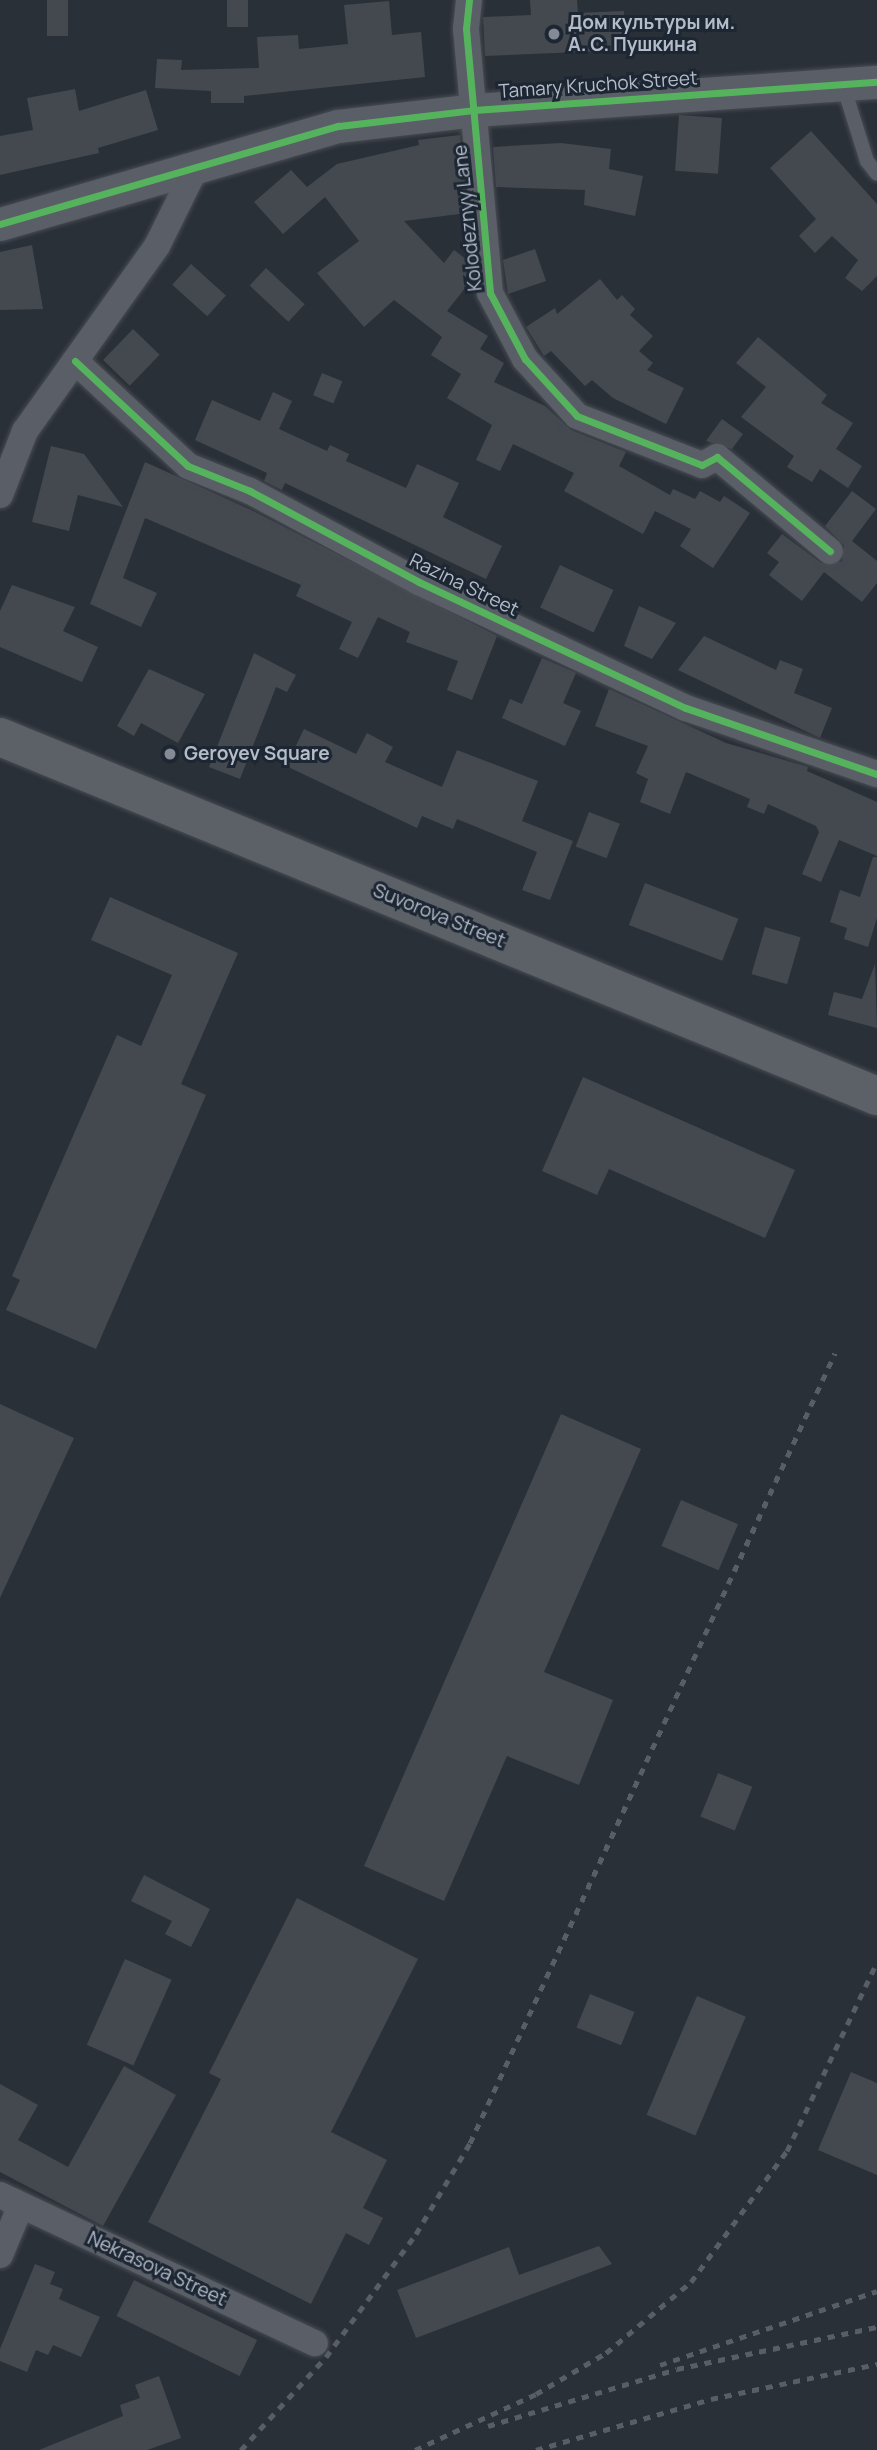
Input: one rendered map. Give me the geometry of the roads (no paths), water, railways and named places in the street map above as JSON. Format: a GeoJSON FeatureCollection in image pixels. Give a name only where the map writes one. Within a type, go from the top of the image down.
{"type":"FeatureCollection","features":[{"type":"Feature","properties":{"kind":"main road","name":"Suvorova Street"},"geometry":{"type":"LineString","coordinates":[[0,737],[877,1096]]}},
{"type":"Feature","properties":{"kind":"street"},"geometry":{"type":"LineString","coordinates":[[469,0],[474,110]]}},
{"type":"Feature","properties":{"kind":"street","name":"Tamary Kruchok Street"},"geometry":{"type":"LineString","coordinates":[[0,224],[338,126],[474,110],[877,82]]}},
{"type":"Feature","properties":{"kind":"street","name":"Kolodeznyy Lane"},"geometry":{"type":"LineString","coordinates":[[474,110],[490,293],[525,359],[577,416],[702,465],[717,457],[830,551]]}},
{"type":"Feature","properties":{"kind":"street"},"geometry":{"type":"LineString","coordinates":[[0,495],[26,430],[157,246],[196,167]]}},
{"type":"Feature","properties":{"kind":"street","name":"Razina Street"},"geometry":{"type":"LineString","coordinates":[[75,361],[188,466],[250,491],[419,582],[686,708],[877,774]]}},
{"type":"Feature","properties":{"kind":"street"},"geometry":{"type":"LineString","coordinates":[[0,2255],[11,2200]]}},
{"type":"Feature","properties":{"kind":"street","name":"Nekrasova Street"},"geometry":{"type":"LineString","coordinates":[[11,2200],[315,2343]]}},
{"type":"Feature","properties":{"kind":"lane"},"geometry":{"type":"LineString","coordinates":[[843,84],[867,161],[877,174]]}},
{"type":"Feature","properties":{"kind":"railway"},"geometry":{"type":"LineString","coordinates":[[241,2450],[326,2357],[416,2234],[470,2143],[835,1353]]}},
{"type":"Feature","properties":{"kind":"railway"},"geometry":{"type":"LineString","coordinates":[[415,2450],[536,2394],[606,2353],[691,2282],[787,2151],[877,1962]]}},
{"type":"Feature","properties":{"kind":"railway"},"geometry":{"type":"LineString","coordinates":[[660,2365],[877,2291]]}},
{"type":"Feature","properties":{"kind":"railway"},"geometry":{"type":"LineString","coordinates":[[488,2426],[677,2369],[877,2327]]}},
{"type":"Feature","properties":{"kind":"railway"},"geometry":{"type":"LineString","coordinates":[[536,2450],[711,2399],[877,2364]]}},
{"type":"Feature","properties":{"kind":"place","name":"Дом культуры им. А. С. Пушкина"},"geometry":{"type":"Point","coordinates":[554,34]}},
{"type":"Feature","properties":{"kind":"place","name":"Geroyev Square"},"geometry":{"type":"Point","coordinates":[170,754]}}]}
